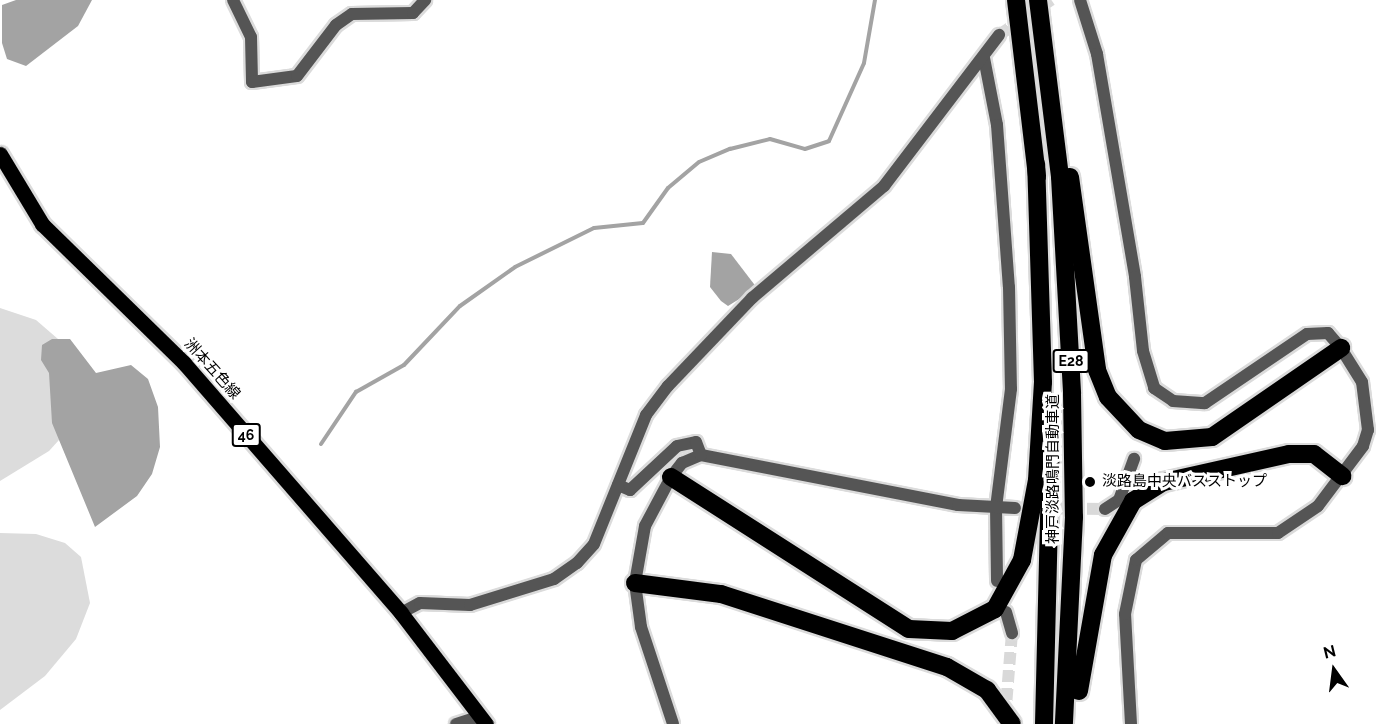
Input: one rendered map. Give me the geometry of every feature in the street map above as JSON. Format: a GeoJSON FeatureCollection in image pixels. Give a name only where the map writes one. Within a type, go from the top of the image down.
{"type":"FeatureCollection","features":[{"type":"Feature","properties":{"kind":"highway","name":"神戸淡路鳴門自動車道"},"geometry":{"type":"LineString","coordinates":[[1016,0],[1036,164],[1051,392],[1044,724]]}},
{"type":"Feature","properties":{"kind":"highway","name":"神戸淡路鳴門自動車道"},"geometry":{"type":"LineString","coordinates":[[1038,0],[1046,48],[1060,177],[1072,394],[1074,517],[1064,724]]}},
{"type":"Feature","properties":{"kind":"highway"},"geometry":{"type":"LineString","coordinates":[[1046,48],[1097,370],[1107,397],[1126,422],[1165,441],[1212,437],[1341,348]]}},
{"type":"Feature","properties":{"kind":"highway"},"geometry":{"type":"LineString","coordinates":[[671,477],[909,629],[952,631],[995,609],[1023,560],[1037,480],[1043,382],[1036,164]]}},
{"type":"Feature","properties":{"kind":"highway"},"geometry":{"type":"LineString","coordinates":[[1077,724],[1088,617],[1103,555],[1133,501],[1164,482],[1289,454],[1314,454],[1342,476]]}},
{"type":"Feature","properties":{"kind":"highway"},"geometry":{"type":"LineString","coordinates":[[635,583],[721,594],[947,667],[987,690],[1012,724]]}},
{"type":"Feature","properties":{"kind":"main road","name":"洲本五色線"},"geometry":{"type":"LineString","coordinates":[[0,154],[42,224],[184,363],[401,613],[483,720]]}},
{"type":"Feature","properties":{"kind":"street"},"geometry":{"type":"LineString","coordinates":[[233,0],[251,37],[252,81],[297,76],[336,25],[352,14],[414,13],[425,0]]}},
{"type":"Feature","properties":{"kind":"street"},"geometry":{"type":"LineString","coordinates":[[1080,0],[1097,54],[1136,277],[1143,351],[1154,388],[1173,401],[1205,403],[1307,334],[1328,333],[1341,348],[1362,382],[1369,413],[1363,446],[1342,476],[1306,517],[1278,532],[1179,530],[1145,547],[1131,575],[1125,614],[1131,724]]}},
{"type":"Feature","properties":{"kind":"street"},"geometry":{"type":"LineString","coordinates":[[401,613],[420,603],[470,605],[554,579],[594,544],[646,415],[668,386],[752,298],[884,186],[984,58],[999,35]]}},
{"type":"Feature","properties":{"kind":"street"},"geometry":{"type":"LineString","coordinates":[[984,58],[998,124],[1007,219],[1011,389],[996,507],[997,581]]}},
{"type":"Feature","properties":{"kind":"street"},"geometry":{"type":"LineString","coordinates":[[618,485],[630,490],[677,446],[696,442],[701,456]]}},
{"type":"Feature","properties":{"kind":"street"},"geometry":{"type":"LineString","coordinates":[[673,724],[641,627],[635,583],[645,526],[671,477],[682,463],[701,456],[958,505],[1015,508]]}},
{"type":"Feature","properties":{"kind":"street"},"geometry":{"type":"LineString","coordinates":[[1105,509],[1119,500],[1134,459]]}},
{"type":"Feature","properties":{"kind":"street"},"geometry":{"type":"LineString","coordinates":[[1006,612],[1012,633]]}},
{"type":"Feature","properties":{"kind":"street"},"geometry":{"type":"LineString","coordinates":[[456,724],[483,720]]}},
{"type":"Feature","properties":{"kind":"shaded area"},"geometry":{"type":"Polygon","coordinates":[[[16,0],[92,0],[78,26],[26,66],[7,59],[2,43],[2,5],[16,0]]]}},
{"type":"Feature","properties":{"kind":"shaded area"},"geometry":{"type":"Polygon","coordinates":[[[712,252],[731,254],[757,288],[728,306],[721,301],[710,287],[712,252]]]}},
{"type":"Feature","properties":{"kind":"shaded area"},"geometry":{"type":"Polygon","coordinates":[[[0,308],[36,320],[58,339],[75,368],[69,429],[49,451],[0,481],[0,308]]]}},
{"type":"Feature","properties":{"kind":"shaded area"},"geometry":{"type":"Polygon","coordinates":[[[52,339],[70,339],[96,373],[131,365],[148,379],[158,407],[160,447],[152,474],[137,496],[95,527],[52,423],[49,373],[41,360],[42,345],[52,339]]]}},
{"type":"Feature","properties":{"kind":"shaded area"},"geometry":{"type":"Polygon","coordinates":[[[0,533],[36,534],[65,543],[81,557],[90,603],[76,639],[45,676],[0,710],[0,533]]]}},
{"type":"Feature","properties":{"kind":"waterway"},"geometry":{"type":"LineString","coordinates":[[321,444],[356,392],[404,365],[460,306],[515,267],[594,228],[643,223],[668,188],[699,162],[730,149],[770,139],[805,149],[829,141],[864,63],[875,0]]}},
{"type":"Feature","properties":{"kind":"tunnel"},"geometry":{"type":"LineString","coordinates":[[999,35],[1051,0]]}},
{"type":"Feature","properties":{"kind":"tunnel"},"geometry":{"type":"LineString","coordinates":[[1015,508],[1105,509]]}},
{"type":"Feature","properties":{"kind":"tunnel"},"geometry":{"type":"LineString","coordinates":[[1005,718],[1012,633]]}},
{"type":"Feature","properties":{"kind":"place","name":"淡路島中央バスストップ"},"geometry":{"type":"Point","coordinates":[1090,482]}}]}
